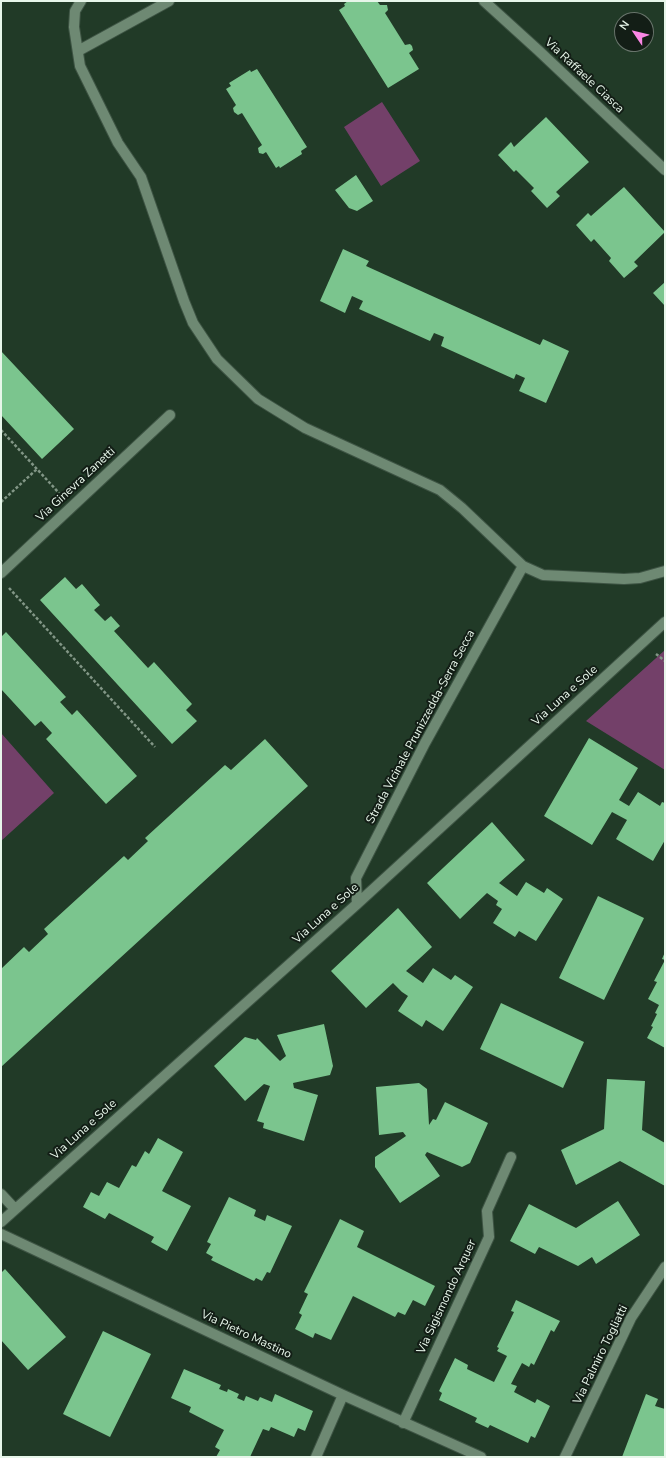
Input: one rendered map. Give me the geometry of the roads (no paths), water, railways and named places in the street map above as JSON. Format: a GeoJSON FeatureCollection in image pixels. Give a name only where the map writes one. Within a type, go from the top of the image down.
{"type":"FeatureCollection","features":[{"type":"Feature","properties":{"kind":"street"},"geometry":{"type":"LineString","coordinates":[[81,1],[75,11],[74,27],[80,66],[118,143],[141,177],[193,323],[216,359],[258,399],[305,428],[440,490],[462,508],[523,566],[543,575],[624,579],[640,578],[665,571]]}},
{"type":"Feature","properties":{"kind":"street"},"geometry":{"type":"LineString","coordinates":[[78,51],[169,1]]}},
{"type":"Feature","properties":{"kind":"street","name":"Via Raffaele Ciasca"},"geometry":{"type":"LineString","coordinates":[[484,1],[665,170]]}},
{"type":"Feature","properties":{"kind":"street","name":"Via Ginevra Zanetti"},"geometry":{"type":"LineString","coordinates":[[1,573],[170,415]]}},
{"type":"Feature","properties":{"kind":"street","name":"Strada Vicinale Prunizzedda-Serra Secca"},"geometry":{"type":"LineString","coordinates":[[357,904],[356,878],[425,743],[523,566]]}},
{"type":"Feature","properties":{"kind":"street","name":"Via Luna e Sole"},"geometry":{"type":"LineString","coordinates":[[1,1222],[357,904],[665,622]]}},
{"type":"Feature","properties":{"kind":"street","name":"Via Sigismondo Arquer"},"geometry":{"type":"LineString","coordinates":[[403,1423],[489,1237],[487,1211],[511,1157]]}},
{"type":"Feature","properties":{"kind":"street"},"geometry":{"type":"LineString","coordinates":[[1,1194],[15,1209]]}},
{"type":"Feature","properties":{"kind":"street","name":"Via Pietro Mastino"},"geometry":{"type":"LineString","coordinates":[[1,1234],[403,1423],[481,1457]]}},
{"type":"Feature","properties":{"kind":"street","name":"Via Palmiro Togliatti"},"geometry":{"type":"LineString","coordinates":[[566,1457],[631,1318],[665,1267]]}},
{"type":"Feature","properties":{"kind":"street"},"geometry":{"type":"LineString","coordinates":[[316,1457],[344,1395]]}}]}
